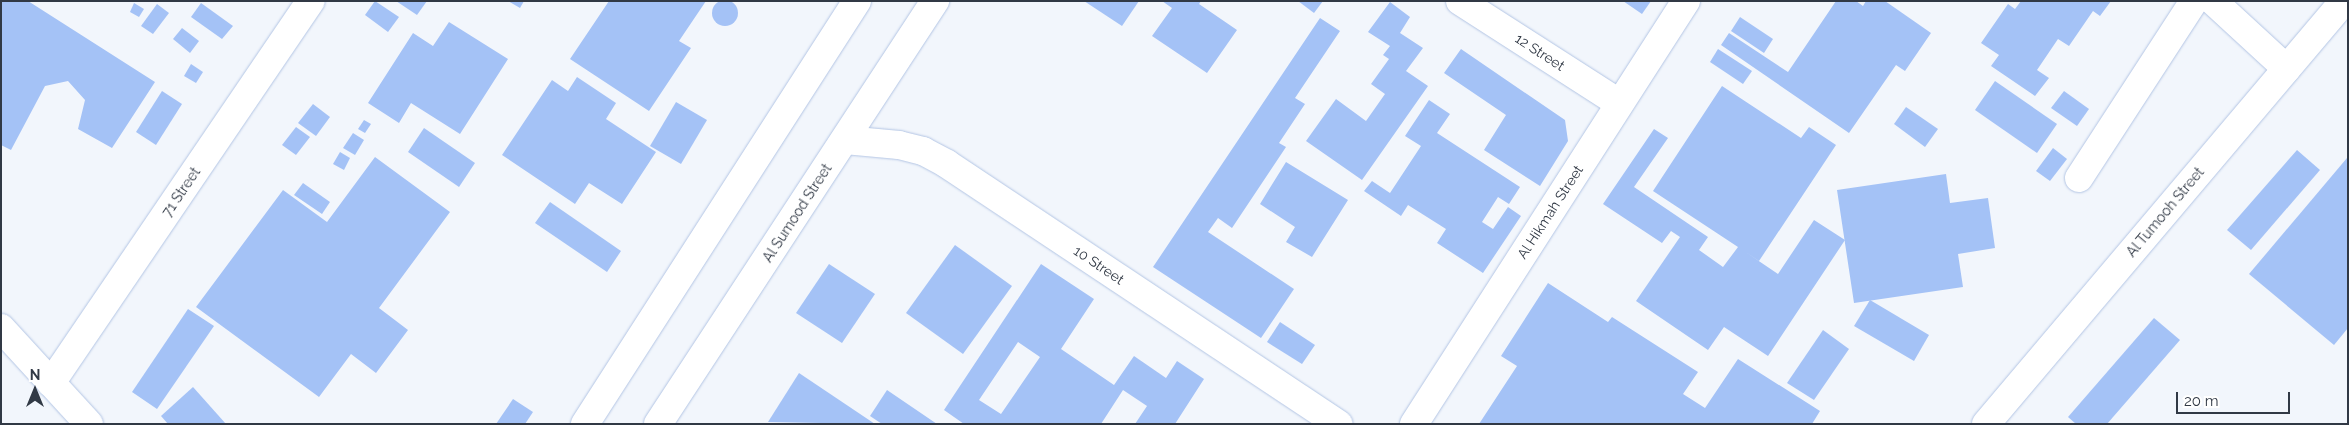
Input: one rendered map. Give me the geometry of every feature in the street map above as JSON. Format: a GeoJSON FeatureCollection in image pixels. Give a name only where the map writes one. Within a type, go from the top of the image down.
{"type":"FeatureCollection","features":[{"type":"Feature","properties":{"kind":"street","name":"71 Street"},"geometry":{"type":"LineString","coordinates":[[51,383],[310,1]]}},
{"type":"Feature","properties":{"kind":"street"},"geometry":{"type":"LineString","coordinates":[[585,424],[857,1]]}},
{"type":"Feature","properties":{"kind":"street","name":"Al Sumood Street"},"geometry":{"type":"LineString","coordinates":[[658,424],[935,1]]}},
{"type":"Feature","properties":{"kind":"street","name":"12 Street"},"geometry":{"type":"LineString","coordinates":[[1460,1],[1619,104]]}},
{"type":"Feature","properties":{"kind":"street","name":"Al Hikmah Street"},"geometry":{"type":"LineString","coordinates":[[1414,424],[1686,1]]}},
{"type":"Feature","properties":{"kind":"street"},"geometry":{"type":"LineString","coordinates":[[2078,178],[2194,1]]}},
{"type":"Feature","properties":{"kind":"street"},"geometry":{"type":"LineString","coordinates":[[2213,1],[2287,69]]}},
{"type":"Feature","properties":{"kind":"street","name":"Al Tumooh Street"},"geometry":{"type":"LineString","coordinates":[[1986,424],[2344,1]]}},
{"type":"Feature","properties":{"kind":"street","name":"10 Street"},"geometry":{"type":"LineString","coordinates":[[845,140],[900,145],[923,151],[947,164],[1339,424]]}},
{"type":"Feature","properties":{"kind":"street"},"geometry":{"type":"LineString","coordinates":[[1,328],[89,424]]}},
{"type":"Feature","properties":{"kind":"building"},"geometry":{"type":"Polygon","coordinates":[[[725,0],[734,4],[738,13],[734,22],[725,26],[716,22],[712,13],[716,4],[725,0]]]}},
{"type":"Feature","properties":{"kind":"building"},"geometry":{"type":"Polygon","coordinates":[[[1,1],[28,1],[155,82],[112,148],[78,129],[85,100],[68,81],[45,86],[11,150],[1,145],[1,1]]]}},
{"type":"Feature","properties":{"kind":"building"},"geometry":{"type":"Polygon","coordinates":[[[375,1],[399,17],[388,32],[365,15],[375,1]]]}},
{"type":"Feature","properties":{"kind":"building"},"geometry":{"type":"Polygon","coordinates":[[[396,1],[427,1],[417,15],[396,1]]]}},
{"type":"Feature","properties":{"kind":"building"},"geometry":{"type":"Polygon","coordinates":[[[508,1],[524,1],[520,8],[508,1]]]}},
{"type":"Feature","properties":{"kind":"building"},"geometry":{"type":"Polygon","coordinates":[[[609,1],[706,1],[679,41],[691,48],[649,111],[570,59],[609,1]]]}},
{"type":"Feature","properties":{"kind":"building"},"geometry":{"type":"Polygon","coordinates":[[[1084,1],[1139,1],[1122,26],[1084,1]]]}},
{"type":"Feature","properties":{"kind":"building"},"geometry":{"type":"Polygon","coordinates":[[[1162,1],[1201,1],[1199,4],[1237,30],[1207,73],[1152,36],[1172,8],[1162,1]]]}},
{"type":"Feature","properties":{"kind":"building"},"geometry":{"type":"Polygon","coordinates":[[[1298,1],[1323,1],[1314,13],[1298,1]]]}},
{"type":"Feature","properties":{"kind":"building"},"geometry":{"type":"Polygon","coordinates":[[[1623,1],[1651,1],[1642,14],[1623,1]]]}},
{"type":"Feature","properties":{"kind":"building"},"geometry":{"type":"Polygon","coordinates":[[[1836,1],[1856,1],[1863,6],[1866,1],[1885,1],[1931,33],[1905,71],[1896,65],[1849,133],[1721,45],[1729,33],[1788,72],[1836,1]]]}},
{"type":"Feature","properties":{"kind":"building"},"geometry":{"type":"Polygon","coordinates":[[[2021,1],[2111,1],[2100,16],[2093,11],[2069,46],[2058,39],[2037,70],[2049,78],[2035,96],[1991,66],[1999,55],[1981,43],[2008,4],[2015,9],[2021,1]]]}},
{"type":"Feature","properties":{"kind":"building"},"geometry":{"type":"Polygon","coordinates":[[[1390,2],[1410,17],[1400,33],[1423,48],[1406,71],[1428,86],[1362,180],[1306,141],[1336,99],[1366,121],[1385,94],[1371,84],[1389,59],[1383,55],[1390,46],[1368,32],[1390,2]]]}},
{"type":"Feature","properties":{"kind":"building"},"geometry":{"type":"Polygon","coordinates":[[[134,3],[144,9],[139,17],[130,12],[134,3]]]}},
{"type":"Feature","properties":{"kind":"building"},"geometry":{"type":"Polygon","coordinates":[[[201,3],[233,26],[222,39],[191,17],[201,3]]]}},
{"type":"Feature","properties":{"kind":"building"},"geometry":{"type":"Polygon","coordinates":[[[157,4],[169,13],[153,34],[141,26],[157,4]]]}},
{"type":"Feature","properties":{"kind":"building"},"geometry":{"type":"Polygon","coordinates":[[[1740,17],[1773,39],[1764,53],[1731,31],[1740,17]]]}},
{"type":"Feature","properties":{"kind":"building"},"geometry":{"type":"Polygon","coordinates":[[[1320,18],[1340,31],[1295,98],[1305,104],[1279,143],[1286,147],[1232,228],[1218,218],[1208,232],[1294,289],[1261,338],[1153,267],[1320,18]]]}},
{"type":"Feature","properties":{"kind":"building"},"geometry":{"type":"Polygon","coordinates":[[[449,22],[508,59],[460,134],[411,103],[399,123],[368,103],[413,33],[433,46],[449,22]]]}},
{"type":"Feature","properties":{"kind":"building"},"geometry":{"type":"Polygon","coordinates":[[[182,28],[199,41],[190,53],[173,39],[182,28]]]}},
{"type":"Feature","properties":{"kind":"building"},"geometry":{"type":"Polygon","coordinates":[[[1461,49],[1565,120],[1568,141],[1540,186],[1484,150],[1506,115],[1444,73],[1461,49]]]}},
{"type":"Feature","properties":{"kind":"building"},"geometry":{"type":"Polygon","coordinates":[[[1718,49],[1752,71],[1743,84],[1710,62],[1718,49]]]}},
{"type":"Feature","properties":{"kind":"building"},"geometry":{"type":"Polygon","coordinates":[[[191,64],[203,72],[196,83],[184,76],[191,64]]]}},
{"type":"Feature","properties":{"kind":"building"},"geometry":{"type":"Polygon","coordinates":[[[577,77],[616,103],[606,119],[656,152],[622,204],[589,183],[575,204],[502,155],[552,80],[568,91],[577,77]]]}},
{"type":"Feature","properties":{"kind":"building"},"geometry":{"type":"Polygon","coordinates":[[[1995,81],[2057,124],[2037,153],[1975,110],[1995,81]]]}},
{"type":"Feature","properties":{"kind":"building"},"geometry":{"type":"Polygon","coordinates":[[[1722,86],[1801,138],[1809,127],[1836,145],[1759,261],[1744,251],[1778,274],[1814,220],[1845,240],[1768,356],[1724,327],[1708,350],[1636,301],[1680,237],[1671,231],[1662,243],[1603,204],[1654,129],[1668,138],[1634,187],[1708,237],[1699,250],[1723,267],[1738,247],[1653,191],[1722,86]]]}},
{"type":"Feature","properties":{"kind":"building"},"geometry":{"type":"Polygon","coordinates":[[[162,91],[182,104],[156,145],[136,132],[162,91]]]}},
{"type":"Feature","properties":{"kind":"building"},"geometry":{"type":"Polygon","coordinates":[[[2064,91],[2089,109],[2077,126],[2051,108],[2064,91]]]}},
{"type":"Feature","properties":{"kind":"building"},"geometry":{"type":"Polygon","coordinates":[[[1429,100],[1450,114],[1437,133],[1520,187],[1509,204],[1498,197],[1482,222],[1493,229],[1508,207],[1521,216],[1483,273],[1437,243],[1446,229],[1408,205],[1401,216],[1364,191],[1372,181],[1390,193],[1421,146],[1405,136],[1429,100]]]}},
{"type":"Feature","properties":{"kind":"building"},"geometry":{"type":"Polygon","coordinates":[[[676,102],[707,120],[681,164],[650,146],[676,102]]]}},
{"type":"Feature","properties":{"kind":"building"},"geometry":{"type":"Polygon","coordinates":[[[313,104],[330,117],[316,136],[298,123],[313,104]]]}},
{"type":"Feature","properties":{"kind":"building"},"geometry":{"type":"Polygon","coordinates":[[[1906,107],[1938,129],[1925,147],[1894,124],[1906,107]]]}},
{"type":"Feature","properties":{"kind":"building"},"geometry":{"type":"Polygon","coordinates":[[[364,120],[371,124],[365,133],[358,129],[364,120]]]}},
{"type":"Feature","properties":{"kind":"building"},"geometry":{"type":"Polygon","coordinates":[[[296,127],[310,137],[296,155],[282,145],[296,127]]]}},
{"type":"Feature","properties":{"kind":"building"},"geometry":{"type":"Polygon","coordinates":[[[424,128],[475,163],[459,187],[408,152],[424,128]]]}},
{"type":"Feature","properties":{"kind":"building"},"geometry":{"type":"Polygon","coordinates":[[[353,133],[364,140],[355,155],[343,148],[353,133]]]}},
{"type":"Feature","properties":{"kind":"building"},"geometry":{"type":"Polygon","coordinates":[[[2053,148],[2067,159],[2050,181],[2036,171],[2053,148]]]}},
{"type":"Feature","properties":{"kind":"building"},"geometry":{"type":"Polygon","coordinates":[[[2297,150],[2320,170],[2251,250],[2227,230],[2297,150]]]}},
{"type":"Feature","properties":{"kind":"building"},"geometry":{"type":"Polygon","coordinates":[[[340,152],[350,158],[344,170],[333,164],[340,152]]]}},
{"type":"Feature","properties":{"kind":"building"},"geometry":{"type":"Polygon","coordinates":[[[375,157],[450,212],[379,308],[408,330],[376,373],[351,354],[319,397],[196,307],[283,190],[327,222],[375,157]]]}},
{"type":"Feature","properties":{"kind":"building"},"geometry":{"type":"Polygon","coordinates":[[[2347,158],[2348,328],[2334,345],[2249,274],[2347,158]]]}},
{"type":"Feature","properties":{"kind":"building"},"geometry":{"type":"Polygon","coordinates":[[[1286,162],[1348,200],[1312,257],[1286,242],[1295,227],[1260,204],[1286,162]]]}},
{"type":"Feature","properties":{"kind":"building"},"geometry":{"type":"Polygon","coordinates":[[[1946,174],[1950,203],[1988,198],[1995,248],[1958,254],[1963,287],[1854,303],[1837,190],[1946,174]]]}},
{"type":"Feature","properties":{"kind":"building"},"geometry":{"type":"Polygon","coordinates":[[[303,183],[330,202],[322,214],[294,195],[303,183]]]}},
{"type":"Feature","properties":{"kind":"building"},"geometry":{"type":"Polygon","coordinates":[[[550,202],[621,251],[607,272],[535,223],[550,202]]]}},
{"type":"Feature","properties":{"kind":"building"},"geometry":{"type":"Polygon","coordinates":[[[955,245],[1012,286],[963,354],[906,313],[955,245]]]}},
{"type":"Feature","properties":{"kind":"building"},"geometry":{"type":"Polygon","coordinates":[[[829,264],[875,294],[842,343],[796,313],[829,264]]]}},
{"type":"Feature","properties":{"kind":"building"},"geometry":{"type":"Polygon","coordinates":[[[1041,264],[1094,299],[1061,349],[1114,385],[1134,356],[1166,378],[1177,361],[1204,379],[1175,424],[1135,424],[1147,406],[1123,390],[1101,424],[964,424],[944,410],[1041,264]],[[1018,342],[979,400],[1001,414],[1040,357],[1018,342]]]}},
{"type":"Feature","properties":{"kind":"building"},"geometry":{"type":"Polygon","coordinates":[[[1548,283],[1608,322],[1612,317],[1698,372],[1683,394],[1705,408],[1738,359],[1820,411],[1812,424],[1479,424],[1517,366],[1501,356],[1548,283]]]}},
{"type":"Feature","properties":{"kind":"building"},"geometry":{"type":"Polygon","coordinates":[[[1870,300],[1929,335],[1914,361],[1854,326],[1870,300]]]}},
{"type":"Feature","properties":{"kind":"building"},"geometry":{"type":"Polygon","coordinates":[[[188,309],[214,326],[157,409],[132,392],[188,309]]]}},
{"type":"Feature","properties":{"kind":"building"},"geometry":{"type":"Polygon","coordinates":[[[2154,318],[2180,340],[2107,424],[2076,424],[2068,417],[2154,318]]]}},
{"type":"Feature","properties":{"kind":"building"},"geometry":{"type":"Polygon","coordinates":[[[1280,322],[1315,345],[1302,364],[1267,342],[1280,322]]]}},
{"type":"Feature","properties":{"kind":"building"},"geometry":{"type":"Polygon","coordinates":[[[1823,330],[1849,349],[1814,400],[1787,383],[1823,330]]]}},
{"type":"Feature","properties":{"kind":"building"},"geometry":{"type":"Polygon","coordinates":[[[799,373],[875,424],[768,422],[799,373]]]}},
{"type":"Feature","properties":{"kind":"building"},"geometry":{"type":"Polygon","coordinates":[[[193,387],[226,424],[168,424],[161,416],[193,387]]]}},
{"type":"Feature","properties":{"kind":"building"},"geometry":{"type":"Polygon","coordinates":[[[887,390],[937,424],[882,424],[870,416],[887,390]]]}},
{"type":"Feature","properties":{"kind":"building"},"geometry":{"type":"Polygon","coordinates":[[[513,399],[533,412],[525,424],[496,424],[513,399]]]}}]}
